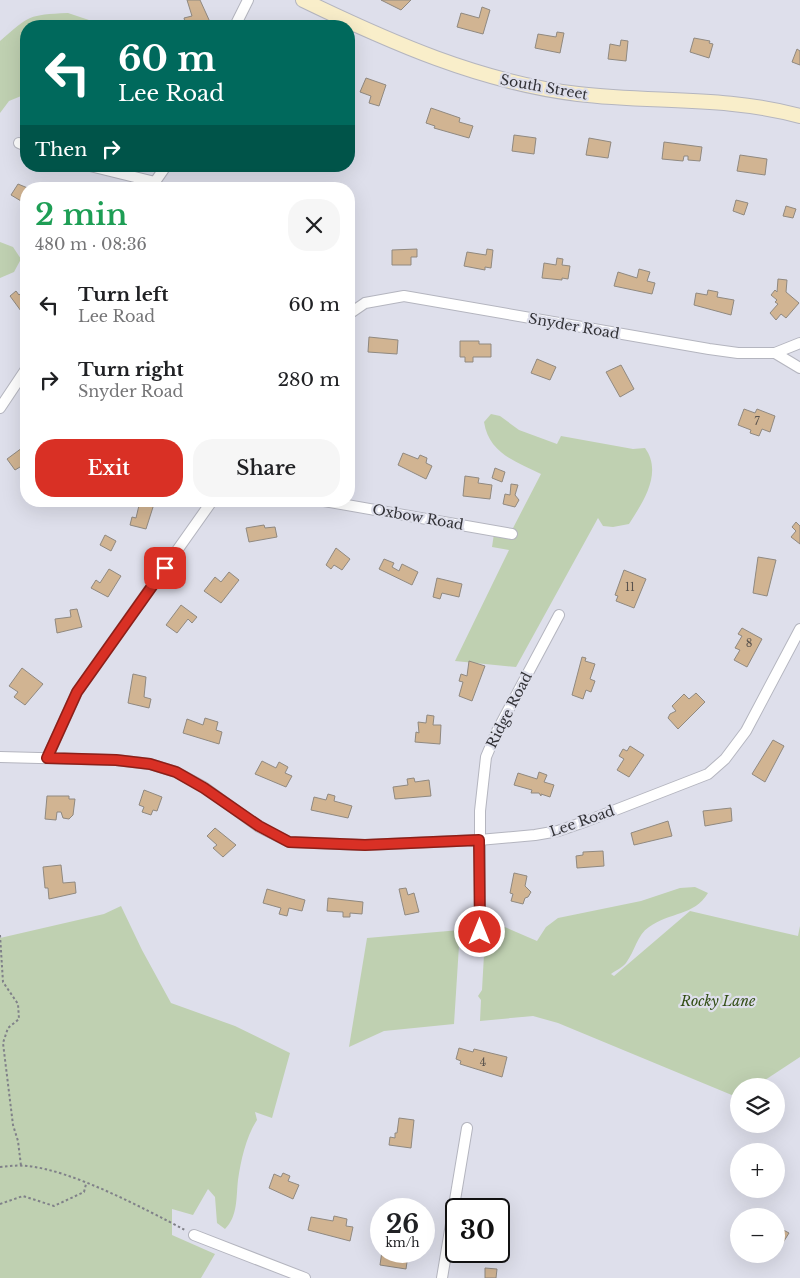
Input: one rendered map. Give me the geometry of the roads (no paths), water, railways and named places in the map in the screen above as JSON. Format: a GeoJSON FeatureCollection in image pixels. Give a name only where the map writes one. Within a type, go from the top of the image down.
{"type":"FeatureCollection","features":[{"type":"Feature","properties":{"kind":"main road","name":"South Street"},"geometry":{"type":"LineString","coordinates":[[302,0],[347,20]]}},
{"type":"Feature","properties":{"kind":"main road","name":"South Street"},"geometry":{"type":"LineString","coordinates":[[355,24],[409,48],[464,69],[530,87],[628,99],[730,102],[800,116]]}},
{"type":"Feature","properties":{"kind":"street"},"geometry":{"type":"LineString","coordinates":[[238,20],[248,0]]}},
{"type":"Feature","properties":{"kind":"street"},"geometry":{"type":"LineString","coordinates":[[109,172],[140,182]]}},
{"type":"Feature","properties":{"kind":"street","name":"Snyder Road"},"geometry":{"type":"LineString","coordinates":[[355,310],[365,303],[404,296],[709,349],[738,353],[775,353]]}},
{"type":"Feature","properties":{"kind":"street"},"geometry":{"type":"LineString","coordinates":[[775,353],[800,343]]}},
{"type":"Feature","properties":{"kind":"street"},"geometry":{"type":"LineString","coordinates":[[775,353],[800,368]]}},
{"type":"Feature","properties":{"kind":"street"},"geometry":{"type":"LineString","coordinates":[[0,408],[20,378]]}},
{"type":"Feature","properties":{"kind":"street","name":"Oxbow Road"},"geometry":{"type":"LineString","coordinates":[[355,506],[512,534]]}},
{"type":"Feature","properties":{"kind":"street"},"geometry":{"type":"LineString","coordinates":[[47,758],[77,692],[208,507]]}},
{"type":"Feature","properties":{"kind":"street","name":"Ridge Road"},"geometry":{"type":"LineString","coordinates":[[480,932],[479,840],[481,788],[486,757],[497,731],[559,615]]}},
{"type":"Feature","properties":{"kind":"street","name":"Lee Road"},"geometry":{"type":"LineString","coordinates":[[0,756],[116,760],[150,764],[176,772],[204,788],[259,826],[289,842],[365,845],[479,840],[558,831],[708,774],[724,759],[746,731],[800,629]]}},
{"type":"Feature","properties":{"kind":"street"},"geometry":{"type":"LineString","coordinates":[[442,1278],[467,1128]]}},
{"type":"Feature","properties":{"kind":"street"},"geometry":{"type":"LineString","coordinates":[[194,1234],[305,1278]]}},
{"type":"Feature","properties":{"kind":"park label","name":"Rocky Lane"},"geometry":{"type":"Point","coordinates":[718,1001]}}]}
